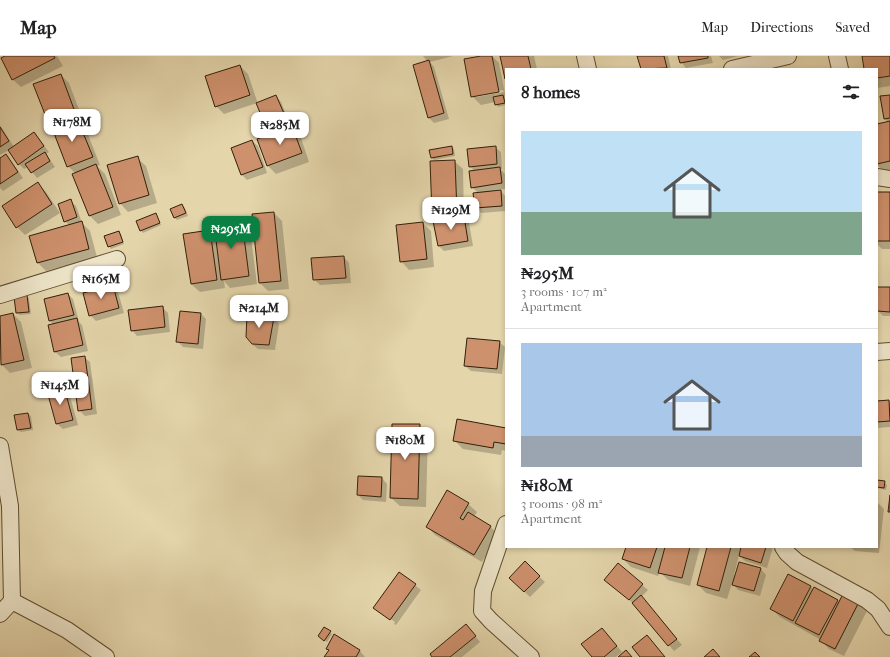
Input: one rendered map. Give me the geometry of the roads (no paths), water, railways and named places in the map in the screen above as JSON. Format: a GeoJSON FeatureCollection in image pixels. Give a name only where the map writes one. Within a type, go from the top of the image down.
{"type":"FeatureCollection","features":[{"type":"Feature","properties":{"kind":"street"},"geometry":{"type":"LineString","coordinates":[[585,56],[588,68]]}},
{"type":"Feature","properties":{"kind":"street"},"geometry":{"type":"LineString","coordinates":[[736,68],[788,56]]}},
{"type":"Feature","properties":{"kind":"street"},"geometry":{"type":"LineString","coordinates":[[837,56],[840,68]]}},
{"type":"Feature","properties":{"kind":"street"},"geometry":{"type":"LineString","coordinates":[[878,177],[890,179]]}},
{"type":"Feature","properties":{"kind":"street"},"geometry":{"type":"LineString","coordinates":[[0,295],[117,259]]}},
{"type":"Feature","properties":{"kind":"street"},"geometry":{"type":"LineString","coordinates":[[878,352],[890,351]]}},
{"type":"Feature","properties":{"kind":"street"},"geometry":{"type":"LineString","coordinates":[[0,446],[10,506],[12,601],[0,614]]}},
{"type":"Feature","properties":{"kind":"street"},"geometry":{"type":"LineString","coordinates":[[505,527],[483,591],[482,611],[531,657]]}},
{"type":"Feature","properties":{"kind":"street"},"geometry":{"type":"LineString","coordinates":[[784,548],[797,562],[867,600],[878,609],[890,627]]}},
{"type":"Feature","properties":{"kind":"street"},"geometry":{"type":"LineString","coordinates":[[12,601],[67,630],[106,657]]}}]}
